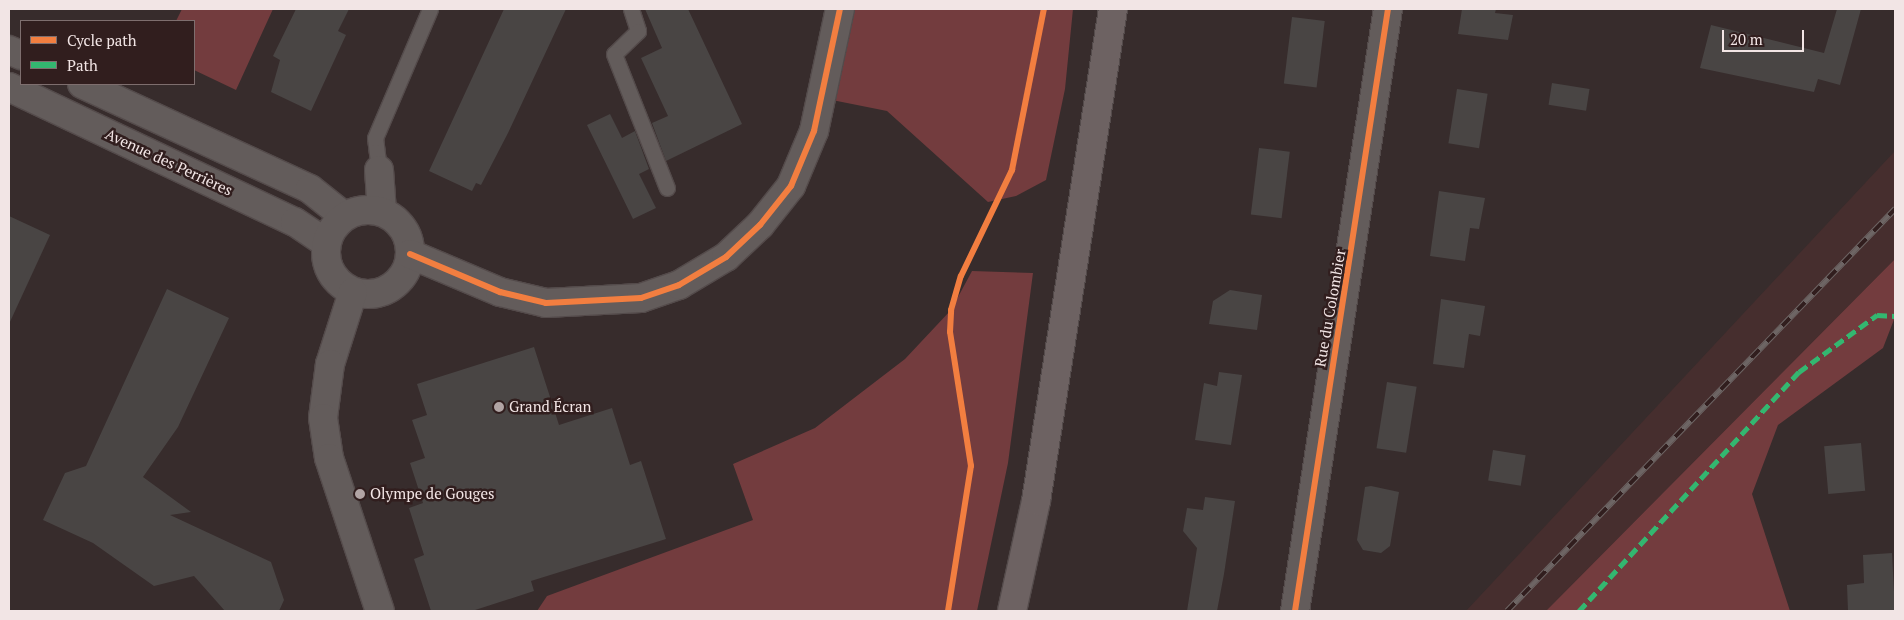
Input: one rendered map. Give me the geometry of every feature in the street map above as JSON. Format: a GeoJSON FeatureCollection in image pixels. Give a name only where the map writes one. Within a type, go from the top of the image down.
{"type":"FeatureCollection","features":[{"type":"Feature","properties":{"kind":"main road"},"geometry":{"type":"LineString","coordinates":[[1012,611],[1036,501],[1113,9]]}},
{"type":"Feature","properties":{"kind":"main road"},"geometry":{"type":"LineString","coordinates":[[1027,611],[1036,501]]}},
{"type":"Feature","properties":{"kind":"street"},"geometry":{"type":"LineString","coordinates":[[410,254],[500,292],[546,303],[641,298],[679,285],[726,257],[760,225],[791,186],[814,132],[840,9]]}},
{"type":"Feature","properties":{"kind":"street","name":"Rue du Colombier"},"geometry":{"type":"LineString","coordinates":[[1295,611],[1388,9]]}},
{"type":"Feature","properties":{"kind":"street"},"geometry":{"type":"LineString","coordinates":[[84,85],[310,189],[344,216]]}},
{"type":"Feature","properties":{"kind":"street","name":"Avenue des Perrières"},"geometry":{"type":"LineString","coordinates":[[9,87],[295,222],[326,243]]}},
{"type":"Feature","properties":{"kind":"street"},"geometry":{"type":"LineString","coordinates":[[380,170],[382,212]]}},
{"type":"Feature","properties":{"kind":"street"},"geometry":{"type":"LineString","coordinates":[[363,210],[382,212],[398,221],[408,236],[410,254],[405,273],[391,288],[373,294],[353,292],[336,281],[326,263],[326,243],[344,216],[363,210]]}},
{"type":"Feature","properties":{"kind":"street"},"geometry":{"type":"LineString","coordinates":[[353,292],[330,364],[323,418],[329,458],[380,611]]}},
{"type":"Feature","properties":{"kind":"lane"},"geometry":{"type":"LineString","coordinates":[[380,170],[375,138],[430,9]]}},
{"type":"Feature","properties":{"kind":"lane"},"geometry":{"type":"LineString","coordinates":[[631,9],[638,31],[614,54],[667,188]]}},
{"type":"Feature","properties":{"kind":"shaded area"},"geometry":{"type":"Polygon","coordinates":[[[182,9],[273,9],[236,90],[195,70],[195,20],[176,20],[182,9]]]}},
{"type":"Feature","properties":{"kind":"shaded area"},"geometry":{"type":"Polygon","coordinates":[[[850,9],[1073,9],[1065,89],[1046,180],[1016,196],[988,202],[887,111],[832,100],[850,9]]]}},
{"type":"Feature","properties":{"kind":"shaded area"},"geometry":{"type":"Polygon","coordinates":[[[1895,151],[1895,259],[1546,611],[1466,611],[1895,151]]]}},
{"type":"Feature","properties":{"kind":"shaded area"},"geometry":{"type":"Polygon","coordinates":[[[1895,259],[1895,317],[1883,348],[1778,425],[1752,494],[1790,611],[1546,611],[1895,259]]]}},
{"type":"Feature","properties":{"kind":"shaded area"},"geometry":{"type":"Polygon","coordinates":[[[972,271],[1033,273],[1008,463],[977,611],[537,611],[547,596],[753,520],[733,464],[815,428],[905,359],[951,310],[972,271]]]}},
{"type":"Feature","properties":{"kind":"building"},"geometry":{"type":"Polygon","coordinates":[[[296,9],[349,9],[338,31],[346,35],[311,111],[271,92],[280,60],[273,56],[296,9]]]}},
{"type":"Feature","properties":{"kind":"building"},"geometry":{"type":"Polygon","coordinates":[[[504,9],[566,9],[508,133],[481,185],[476,183],[472,191],[429,171],[504,9]]]}},
{"type":"Feature","properties":{"kind":"building"},"geometry":{"type":"Polygon","coordinates":[[[645,9],[688,9],[742,124],[666,161],[652,123],[668,116],[641,58],[662,48],[645,9]]]}},
{"type":"Feature","properties":{"kind":"building"},"geometry":{"type":"Polygon","coordinates":[[[1462,9],[1496,9],[1495,13],[1513,15],[1508,40],[1458,34],[1462,9]]]}},
{"type":"Feature","properties":{"kind":"building"},"geometry":{"type":"Polygon","coordinates":[[[1837,9],[1861,9],[1840,85],[1818,79],[1814,92],[1700,68],[1711,25],[1824,53],[1837,9]]]}},
{"type":"Feature","properties":{"kind":"building"},"geometry":{"type":"Polygon","coordinates":[[[1292,17],[1325,21],[1317,88],[1284,84],[1292,17]]]}},
{"type":"Feature","properties":{"kind":"building"},"geometry":{"type":"Polygon","coordinates":[[[1552,83],[1590,89],[1586,111],[1549,105],[1552,83]]]}},
{"type":"Feature","properties":{"kind":"building"},"geometry":{"type":"Polygon","coordinates":[[[1457,89],[1488,94],[1479,148],[1448,143],[1457,89]]]}},
{"type":"Feature","properties":{"kind":"building"},"geometry":{"type":"Polygon","coordinates":[[[610,114],[622,138],[635,131],[649,169],[639,174],[656,208],[633,219],[587,125],[610,114]]]}},
{"type":"Feature","properties":{"kind":"building"},"geometry":{"type":"Polygon","coordinates":[[[1259,148],[1290,152],[1282,218],[1251,215],[1259,148]]]}},
{"type":"Feature","properties":{"kind":"building"},"geometry":{"type":"Polygon","coordinates":[[[1439,191],[1485,198],[1479,229],[1470,228],[1465,261],[1430,256],[1439,191]]]}},
{"type":"Feature","properties":{"kind":"building"},"geometry":{"type":"Polygon","coordinates":[[[9,216],[50,235],[9,324],[9,216]]]}},
{"type":"Feature","properties":{"kind":"building"},"geometry":{"type":"Polygon","coordinates":[[[167,289],[229,318],[178,427],[143,477],[191,512],[170,515],[271,562],[284,600],[279,611],[225,611],[194,576],[154,586],[93,543],[43,520],[65,473],[86,466],[167,289]]]}},
{"type":"Feature","properties":{"kind":"building"},"geometry":{"type":"Polygon","coordinates":[[[1230,290],[1262,295],[1257,330],[1209,324],[1213,301],[1230,290]]]}},
{"type":"Feature","properties":{"kind":"building"},"geometry":{"type":"Polygon","coordinates":[[[1441,299],[1485,306],[1480,336],[1469,334],[1464,368],[1433,364],[1441,299]]]}},
{"type":"Feature","properties":{"kind":"building"},"geometry":{"type":"Polygon","coordinates":[[[534,347],[559,425],[612,408],[630,465],[641,461],[666,539],[531,581],[534,591],[472,611],[431,611],[414,559],[424,555],[409,508],[423,503],[410,463],[425,458],[412,420],[427,415],[417,384],[534,347]]]}},
{"type":"Feature","properties":{"kind":"building"},"geometry":{"type":"Polygon","coordinates":[[[1219,372],[1242,375],[1231,445],[1195,440],[1204,383],[1217,386],[1219,372]]]}},
{"type":"Feature","properties":{"kind":"building"},"geometry":{"type":"Polygon","coordinates":[[[1387,382],[1417,387],[1406,453],[1377,448],[1387,382]]]}},
{"type":"Feature","properties":{"kind":"building"},"geometry":{"type":"Polygon","coordinates":[[[1861,443],[1865,491],[1828,494],[1824,446],[1861,443]]]}},
{"type":"Feature","properties":{"kind":"building"},"geometry":{"type":"Polygon","coordinates":[[[1493,450],[1526,455],[1521,486],[1488,481],[1493,450]]]}},
{"type":"Feature","properties":{"kind":"building"},"geometry":{"type":"Polygon","coordinates":[[[1371,486],[1399,492],[1390,546],[1381,553],[1363,550],[1357,540],[1365,487],[1371,486]]]}},
{"type":"Feature","properties":{"kind":"building"},"geometry":{"type":"Polygon","coordinates":[[[1205,497],[1235,501],[1224,574],[1217,611],[1187,611],[1197,548],[1183,531],[1187,508],[1203,510],[1205,497]]]}},
{"type":"Feature","properties":{"kind":"building"},"geometry":{"type":"Polygon","coordinates":[[[1892,553],[1895,611],[1848,611],[1847,585],[1864,583],[1863,555],[1892,553]]]}},
{"type":"Feature","properties":{"kind":"railway"},"geometry":{"type":"LineString","coordinates":[[1507,611],[1895,209]]}},
{"type":"Feature","properties":{"kind":"marked path"},"geometry":{"type":"LineString","coordinates":[[1579,611],[1799,372],[1877,315],[1895,316]]}},
{"type":"Feature","properties":{"kind":"cycle path"},"geometry":{"type":"LineString","coordinates":[[410,254],[500,292],[546,303],[641,298],[679,285],[726,257],[760,225],[791,186],[814,131],[840,9]]}},
{"type":"Feature","properties":{"kind":"cycle path"},"geometry":{"type":"LineString","coordinates":[[948,611],[971,466],[950,332],[951,310],[961,276],[1012,170],[1044,9]]}},
{"type":"Feature","properties":{"kind":"cycle path"},"geometry":{"type":"LineString","coordinates":[[1295,611],[1388,9]]}},
{"type":"Feature","properties":{"kind":"place","name":"Grand Écran"},"geometry":{"type":"Point","coordinates":[499,407]}},
{"type":"Feature","properties":{"kind":"place","name":"Olympe de Gouges"},"geometry":{"type":"Point","coordinates":[360,494]}}]}
